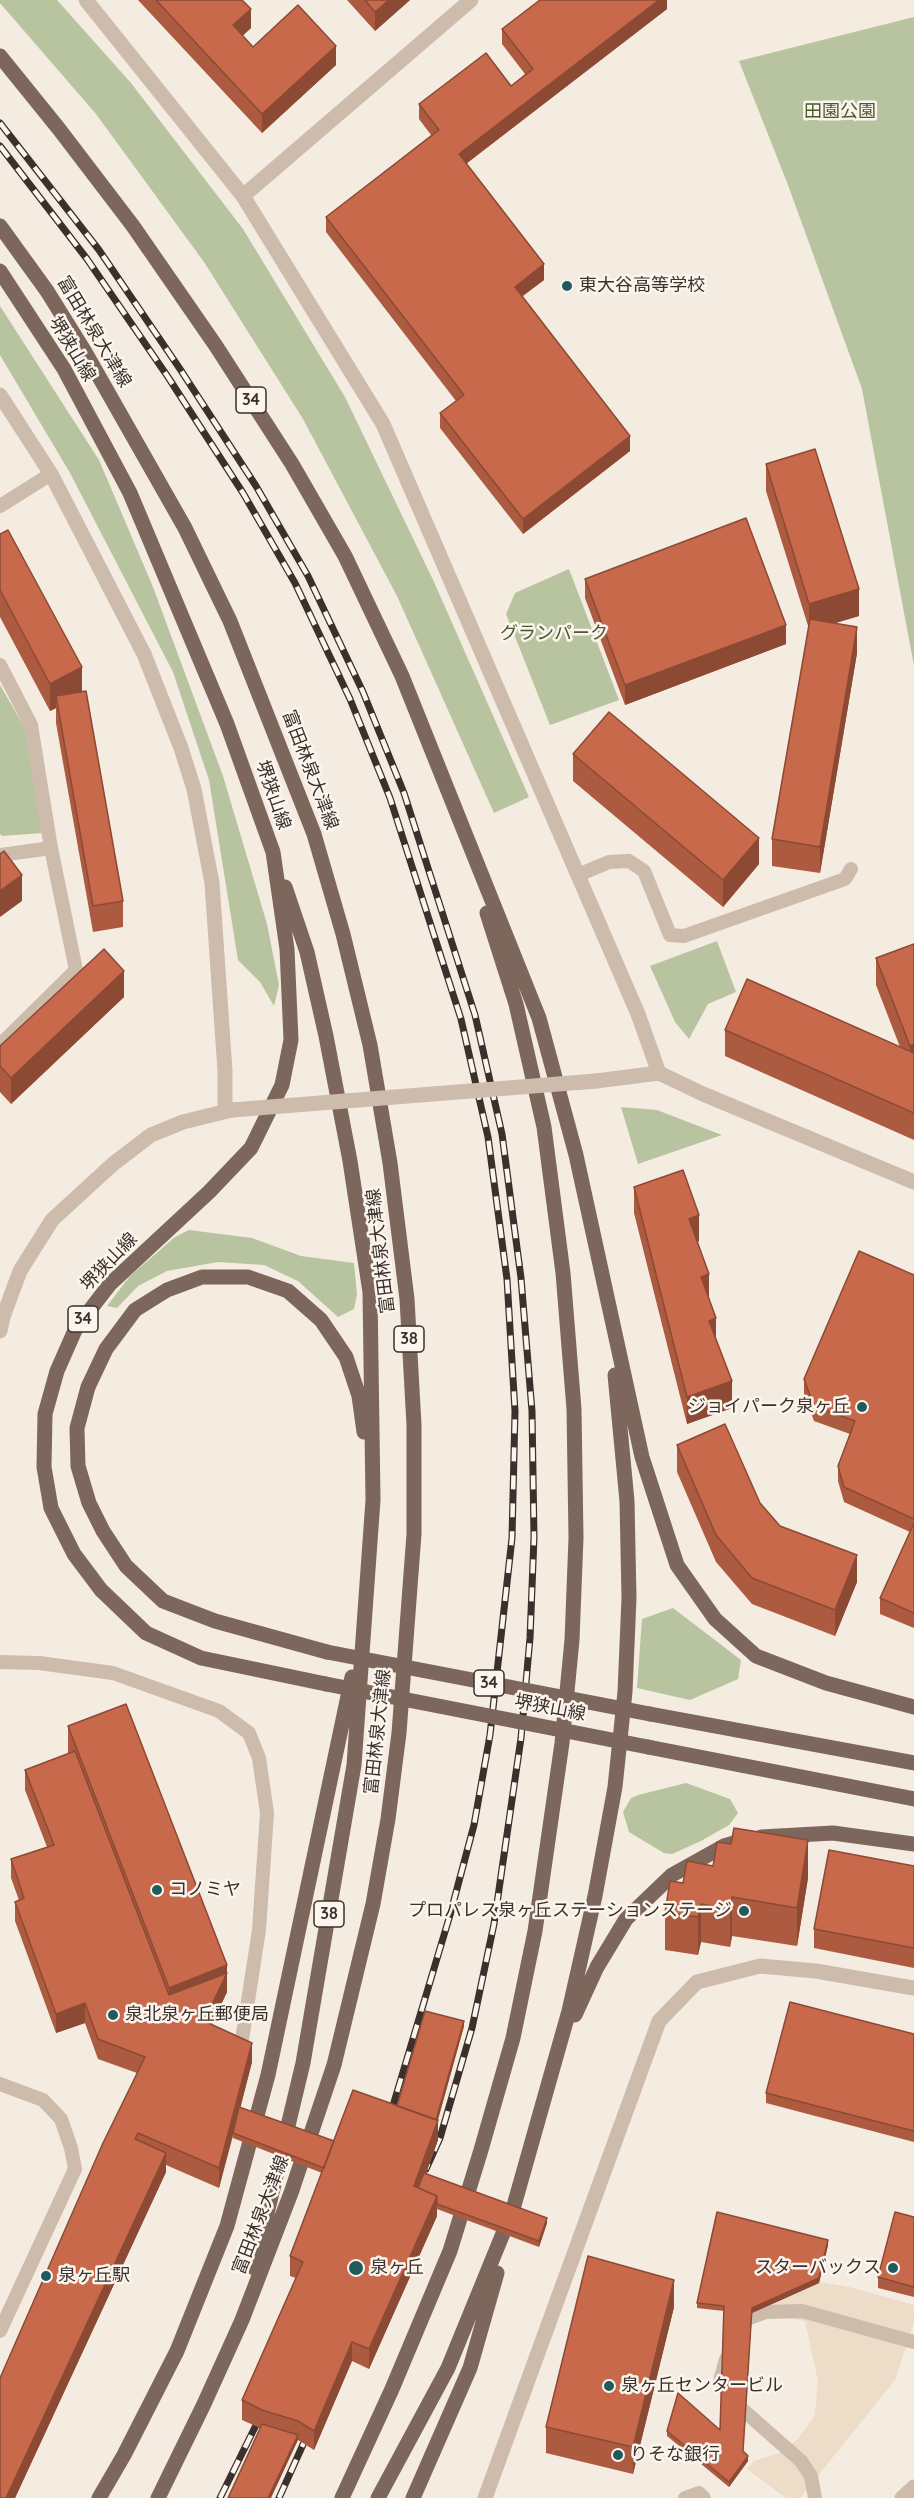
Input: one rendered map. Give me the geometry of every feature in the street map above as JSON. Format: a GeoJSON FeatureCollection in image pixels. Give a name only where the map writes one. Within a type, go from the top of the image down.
{"type":"FeatureCollection","features":[{"type":"Feature","properties":{"kind":"main road","name":"34"},"geometry":{"type":"LineString","coordinates":[[0,56],[133,226],[216,346],[292,464],[350,566],[402,676],[444,779]]}},
{"type":"Feature","properties":{"kind":"main road","name":"富田林泉大津線"},"geometry":{"type":"LineString","coordinates":[[0,226],[47,291],[85,352],[185,528],[234,632],[315,834],[343,933],[370,1045],[390,1163],[407,1299],[414,1425],[414,1533],[399,1733],[388,1819],[373,1904],[334,2065],[291,2193],[242,2320],[158,2498]]}},
{"type":"Feature","properties":{"kind":"main road","name":"堺狭山線"},"geometry":{"type":"LineString","coordinates":[[0,271],[64,369],[130,493],[227,724],[273,852],[287,949],[291,1040],[282,1085],[251,1148],[209,1192],[110,1284],[76,1328],[57,1371],[45,1414],[44,1467],[51,1508],[74,1554],[101,1590],[146,1633],[201,1658],[914,1799]]}},
{"type":"Feature","properties":{"kind":"main road"},"geometry":{"type":"LineString","coordinates":[[444,779],[539,1018],[576,1155],[642,1456],[677,1565],[715,1619],[756,1656],[826,1683],[914,1707]]}},
{"type":"Feature","properties":{"kind":"main road"},"geometry":{"type":"LineString","coordinates":[[342,2498],[392,2389],[450,2251],[513,2038],[535,1931],[548,1850],[572,1640],[576,1538],[574,1409],[563,1273],[544,1127],[516,1004],[444,779]]}},
{"type":"Feature","properties":{"kind":"main road","name":"38"},"geometry":{"type":"LineString","coordinates":[[242,2320],[303,2063],[354,1765],[373,1500],[370,1292],[350,1161],[307,952],[273,852]]}},
{"type":"Feature","properties":{"kind":"main road"},"geometry":{"type":"LineString","coordinates":[[414,2498],[470,2368],[569,2011],[595,1896],[615,1787],[625,1692],[629,1598],[627,1501],[619,1404],[595,1244]]}},
{"type":"Feature","properties":{"kind":"main road","name":"堺狭山線"},"geometry":{"type":"LineString","coordinates":[[373,1500],[359,1396],[345,1357],[321,1320],[288,1291],[248,1277],[202,1277],[167,1290],[135,1310],[106,1349],[88,1387],[77,1428],[78,1466],[89,1503],[103,1531],[126,1566],[163,1601],[215,1620],[327,1652],[914,1763]]}},
{"type":"Feature","properties":{"kind":"main road"},"geometry":{"type":"LineString","coordinates":[[99,2498],[177,2350],[227,2226],[268,2075],[366,1605]]}},
{"type":"Feature","properties":{"kind":"main road"},"geometry":{"type":"LineString","coordinates":[[549,2083],[575,2013],[597,1967],[626,1919],[672,1875],[723,1846],[760,1837],[833,1833],[914,1844]]}},
{"type":"Feature","properties":{"kind":"main road"},"geometry":{"type":"LineString","coordinates":[[378,2498],[448,2368],[513,2209]]}},
{"type":"Feature","properties":{"kind":"street"},"geometry":{"type":"LineString","coordinates":[[86,0],[243,196],[383,424],[638,1014],[659,1073]]}},
{"type":"Feature","properties":{"kind":"street"},"geometry":{"type":"LineString","coordinates":[[243,196],[471,0]]}},
{"type":"Feature","properties":{"kind":"street"},"geometry":{"type":"LineString","coordinates":[[0,395],[51,474],[144,654],[181,748],[194,789],[212,882],[229,1111]]}},
{"type":"Feature","properties":{"kind":"street"},"geometry":{"type":"LineString","coordinates":[[1,1322],[20,1271],[52,1220],[113,1164],[151,1135],[183,1122],[229,1111],[596,1081],[659,1073],[703,1094],[914,1182]]}},
{"type":"Feature","properties":{"kind":"street"},"geometry":{"type":"LineString","coordinates":[[485,2498],[659,2020],[697,1982],[760,1966],[816,1971],[914,1988]]}},
{"type":"Feature","properties":{"kind":"street"},"geometry":{"type":"LineString","coordinates":[[902,2498],[914,2487]]}},
{"type":"Feature","properties":{"kind":"lane"},"geometry":{"type":"LineString","coordinates":[[0,507],[51,474]]}},
{"type":"Feature","properties":{"kind":"lane"},"geometry":{"type":"LineString","coordinates":[[0,665],[31,725],[51,848],[76,970],[0,1045]]}},
{"type":"Feature","properties":{"kind":"lane"},"geometry":{"type":"LineString","coordinates":[[0,855],[51,848]]}},
{"type":"Feature","properties":{"kind":"lane"},"geometry":{"type":"LineString","coordinates":[[578,875],[609,862],[629,861],[644,872],[670,935],[684,936],[845,879],[850,869]]}},
{"type":"Feature","properties":{"kind":"lane"},"geometry":{"type":"LineString","coordinates":[[0,1662],[39,1663],[113,1673],[219,1711],[249,1733],[259,1758],[267,1813],[259,1930],[240,2046]]}},
{"type":"Feature","properties":{"kind":"lane"},"geometry":{"type":"LineString","coordinates":[[0,2084],[44,2100],[55,2112],[71,2148],[75,2169],[0,2331]]}},
{"type":"Feature","properties":{"kind":"lane"},"geometry":{"type":"LineString","coordinates":[[815,2498],[811,2476],[801,2460],[735,2403],[720,2381],[736,2323],[766,2312],[802,2311],[914,2342]]}},
{"type":"Feature","properties":{"kind":"lane"},"geometry":{"type":"LineString","coordinates":[[685,2498],[699,2493],[704,2498]]}},
{"type":"Feature","properties":{"kind":"green space"},"geometry":{"type":"Polygon","coordinates":[[[0,0],[57,0],[131,83],[243,229],[345,397],[434,582],[529,797],[494,813],[397,596],[303,419],[204,262],[96,114],[0,3],[0,0]]]}},
{"type":"Feature","properties":{"kind":"green space","name":"田園公園"},"geometry":{"type":"Polygon","coordinates":[[[914,17],[914,666],[862,389],[788,185],[739,61],[914,17]]]}},
{"type":"Feature","properties":{"kind":"green space"},"geometry":{"type":"Polygon","coordinates":[[[0,306],[99,460],[153,587],[223,776],[267,924],[279,985],[274,1006],[260,982],[238,960],[209,780],[173,672],[70,473],[0,355],[0,306]]]}},
{"type":"Feature","properties":{"kind":"green space","name":"グランパーク"},"geometry":{"type":"Polygon","coordinates":[[[569,569],[619,700],[550,725],[506,614],[515,593],[569,569]]]}},
{"type":"Feature","properties":{"kind":"green space"},"geometry":{"type":"Polygon","coordinates":[[[0,685],[25,728],[42,833],[2,836],[0,834],[0,685]]]}},
{"type":"Feature","properties":{"kind":"green space"},"geometry":{"type":"Polygon","coordinates":[[[717,941],[736,992],[708,1004],[689,1039],[675,1022],[650,966],[717,941]]]}},
{"type":"Feature","properties":{"kind":"green space"},"geometry":{"type":"Polygon","coordinates":[[[621,1107],[657,1110],[722,1135],[638,1164],[621,1107]]]}},
{"type":"Feature","properties":{"kind":"green space"},"geometry":{"type":"Polygon","coordinates":[[[189,1230],[252,1238],[301,1256],[354,1263],[357,1294],[354,1309],[338,1317],[298,1281],[264,1265],[218,1262],[167,1271],[138,1286],[117,1308],[107,1306],[130,1276],[175,1237],[189,1230]]]}},
{"type":"Feature","properties":{"kind":"green space"},"geometry":{"type":"Polygon","coordinates":[[[673,1608],[741,1660],[738,1679],[690,1700],[637,1688],[642,1619],[673,1608]]]}},
{"type":"Feature","properties":{"kind":"green space"},"geometry":{"type":"Polygon","coordinates":[[[686,1783],[730,1799],[738,1813],[729,1825],[672,1854],[664,1853],[629,1832],[623,1812],[631,1798],[686,1783]]]}},
{"type":"Feature","properties":{"kind":"shaded area"},"geometry":{"type":"Polygon","coordinates":[[[819,2282],[849,2287],[914,2305],[914,2323],[895,2380],[800,2498],[786,2498],[747,2469],[754,2461],[780,2453],[798,2439],[815,2415],[818,2381],[805,2321],[754,2313],[819,2282]]]}},
{"type":"Feature","properties":{"kind":"building"},"geometry":{"type":"Polygon","coordinates":[[[156,0],[242,0],[251,9],[233,25],[253,47],[298,5],[336,46],[262,114],[156,0]]]}},
{"type":"Feature","properties":{"kind":"building"},"geometry":{"type":"Polygon","coordinates":[[[365,0],[389,0],[375,12],[365,0]]]}},
{"type":"Feature","properties":{"kind":"building"},"geometry":{"type":"Polygon","coordinates":[[[540,0],[659,0],[459,154],[544,264],[515,287],[630,436],[523,519],[440,413],[464,395],[326,217],[439,130],[419,104],[486,53],[511,86],[533,69],[502,29],[540,0]]]}},
{"type":"Feature","properties":{"kind":"building"},"geometry":{"type":"Polygon","coordinates":[[[815,449],[859,589],[809,604],[766,464],[815,449]]]}},
{"type":"Feature","properties":{"kind":"building"},"geometry":{"type":"Polygon","coordinates":[[[746,518],[786,625],[625,685],[585,579],[746,518]]]}},
{"type":"Feature","properties":{"kind":"building"},"geometry":{"type":"Polygon","coordinates":[[[8,530],[82,667],[50,684],[0,590],[0,534],[8,530]]]}},
{"type":"Feature","properties":{"kind":"building"},"geometry":{"type":"Polygon","coordinates":[[[810,619],[857,627],[820,847],[772,839],[810,619]]]}},
{"type":"Feature","properties":{"kind":"building"},"geometry":{"type":"Polygon","coordinates":[[[86,691],[123,901],[93,906],[56,696],[86,691]]]}},
{"type":"Feature","properties":{"kind":"building"},"geometry":{"type":"Polygon","coordinates":[[[609,712],[759,838],[723,880],[573,754],[609,712]]]}},
{"type":"Feature","properties":{"kind":"building"},"geometry":{"type":"Polygon","coordinates":[[[4,851],[22,875],[0,891],[0,854],[4,851]]]}},
{"type":"Feature","properties":{"kind":"building"},"geometry":{"type":"Polygon","coordinates":[[[914,944],[914,1044],[910,1046],[876,958],[914,944]]]}},
{"type":"Feature","properties":{"kind":"building"},"geometry":{"type":"Polygon","coordinates":[[[104,949],[124,971],[11,1078],[0,1066],[0,1046],[104,949]]]}},
{"type":"Feature","properties":{"kind":"building"},"geometry":{"type":"Polygon","coordinates":[[[747,979],[914,1053],[914,1113],[725,1030],[747,979]]]}},
{"type":"Feature","properties":{"kind":"building"},"geometry":{"type":"Polygon","coordinates":[[[683,1170],[699,1215],[689,1219],[709,1274],[701,1277],[716,1318],[709,1321],[732,1381],[687,1397],[634,1187],[683,1170]]]}},
{"type":"Feature","properties":{"kind":"building","name":"ジョイパーク泉ヶ丘"},"geometry":{"type":"Polygon","coordinates":[[[859,1251],[914,1275],[914,1519],[844,1487],[838,1466],[855,1421],[814,1406],[804,1379],[859,1251]]]}},
{"type":"Feature","properties":{"kind":"building"},"geometry":{"type":"Polygon","coordinates":[[[725,1424],[760,1503],[780,1526],[857,1555],[835,1610],[752,1578],[716,1535],[677,1445],[725,1424]]]}},
{"type":"Feature","properties":{"kind":"building"},"geometry":{"type":"Polygon","coordinates":[[[914,1523],[914,1613],[880,1598],[914,1523]]]}},
{"type":"Feature","properties":{"kind":"building"},"geometry":{"type":"Polygon","coordinates":[[[126,1704],[227,1965],[169,1988],[68,1726],[126,1704]]]}},
{"type":"Feature","properties":{"kind":"building"},"geometry":{"type":"Polygon","coordinates":[[[75,1751],[169,1995],[227,1973],[204,2021],[252,2043],[219,2168],[138,2133],[135,2139],[166,2153],[6,2498],[0,2498],[0,2378],[103,2143],[145,2057],[98,2039],[85,2003],[56,2014],[15,1902],[24,1898],[11,1859],[54,1845],[25,1770],[75,1751]]]}},
{"type":"Feature","properties":{"kind":"building"},"geometry":{"type":"Polygon","coordinates":[[[734,1828],[808,1840],[797,1908],[732,1897],[730,1909],[701,1904],[698,1917],[665,1912],[670,1881],[683,1883],[687,1861],[713,1866],[717,1842],[731,1844],[734,1828]]]}},
{"type":"Feature","properties":{"kind":"building"},"geometry":{"type":"Polygon","coordinates":[[[829,1850],[914,1866],[914,1948],[814,1929],[829,1850]]]}},
{"type":"Feature","properties":{"kind":"building"},"geometry":{"type":"Polygon","coordinates":[[[790,2002],[914,2034],[914,2131],[766,2093],[790,2002]]]}},
{"type":"Feature","properties":{"kind":"building"},"geometry":{"type":"Polygon","coordinates":[[[425,2011],[464,2021],[436,2120],[397,2106],[425,2011]]]}},
{"type":"Feature","properties":{"kind":"building"},"geometry":{"type":"Polygon","coordinates":[[[353,2090],[438,2120],[414,2186],[437,2196],[369,2349],[352,2342],[314,2431],[298,2421],[262,2410],[242,2400],[303,2262],[290,2256],[353,2090]]]}},
{"type":"Feature","properties":{"kind":"building"},"geometry":{"type":"Polygon","coordinates":[[[239,2107],[334,2141],[324,2168],[233,2133],[239,2107]]]}},
{"type":"Feature","properties":{"kind":"building"},"geometry":{"type":"Polygon","coordinates":[[[424,2173],[547,2218],[539,2241],[437,2204],[437,2196],[418,2188],[424,2173]]]}},
{"type":"Feature","properties":{"kind":"building"},"geometry":{"type":"Polygon","coordinates":[[[717,2212],[828,2240],[819,2278],[752,2308],[743,2451],[748,2456],[729,2482],[667,2431],[678,2393],[720,2430],[724,2306],[697,2303],[717,2212]]]}},
{"type":"Feature","properties":{"kind":"building"},"geometry":{"type":"Polygon","coordinates":[[[895,2212],[914,2217],[914,2287],[878,2277],[895,2212]]]}},
{"type":"Feature","properties":{"kind":"building","name":"泉ヶ丘センタービル"},"geometry":{"type":"Polygon","coordinates":[[[588,2256],[674,2280],[633,2447],[546,2427],[588,2256]]]}},
{"type":"Feature","properties":{"kind":"building"},"geometry":{"type":"Polygon","coordinates":[[[262,2424],[298,2435],[268,2498],[228,2498],[262,2424]]]}},
{"type":"Feature","properties":{"kind":"railway"},"geometry":{"type":"LineString","coordinates":[[0,123],[99,250],[180,369],[256,486],[308,576],[363,692],[404,793],[475,1015],[502,1134],[521,1278],[532,1411],[534,1537],[530,1638],[521,1738],[494,1924],[472,2028],[440,2138],[426,2169]]}},
{"type":"Feature","properties":{"kind":"railway"},"geometry":{"type":"LineString","coordinates":[[0,146],[87,259],[168,377],[243,493],[295,583],[350,699],[390,798],[461,1019],[488,1137],[507,1279],[515,1411],[512,1538],[490,1735],[474,1825],[450,1915],[389,2119]]}},
{"type":"Feature","properties":{"kind":"railway"},"geometry":{"type":"LineString","coordinates":[[220,2498],[263,2411]]}},
{"type":"Feature","properties":{"kind":"railway"},"geometry":{"type":"LineString","coordinates":[[279,2498],[310,2429]]}},
{"type":"Feature","properties":{"kind":"place","name":"東大谷高等学校"},"geometry":{"type":"Point","coordinates":[567,286]}},
{"type":"Feature","properties":{"kind":"place","name":"ジョイパーク泉ヶ丘"},"geometry":{"type":"Point","coordinates":[862,1407]}},
{"type":"Feature","properties":{"kind":"place","name":"コノミヤ"},"geometry":{"type":"Point","coordinates":[157,1890]}},
{"type":"Feature","properties":{"kind":"place","name":"プロパレス泉ヶ丘ステーションステージ"},"geometry":{"type":"Point","coordinates":[744,1911]}},
{"type":"Feature","properties":{"kind":"place","name":"泉北泉ヶ丘郵便局"},"geometry":{"type":"Point","coordinates":[113,2015]}},
{"type":"Feature","properties":{"kind":"place","name":"泉ヶ丘"},"geometry":{"type":"Point","coordinates":[356,2268]}},
{"type":"Feature","properties":{"kind":"place","name":"スターバックス"},"geometry":{"type":"Point","coordinates":[893,2268]}},
{"type":"Feature","properties":{"kind":"place","name":"泉ヶ丘駅"},"geometry":{"type":"Point","coordinates":[46,2276]}},
{"type":"Feature","properties":{"kind":"place","name":"泉ヶ丘センタービル"},"geometry":{"type":"Point","coordinates":[609,2386]}},
{"type":"Feature","properties":{"kind":"place","name":"りそな銀行"},"geometry":{"type":"Point","coordinates":[618,2455]}}]}
